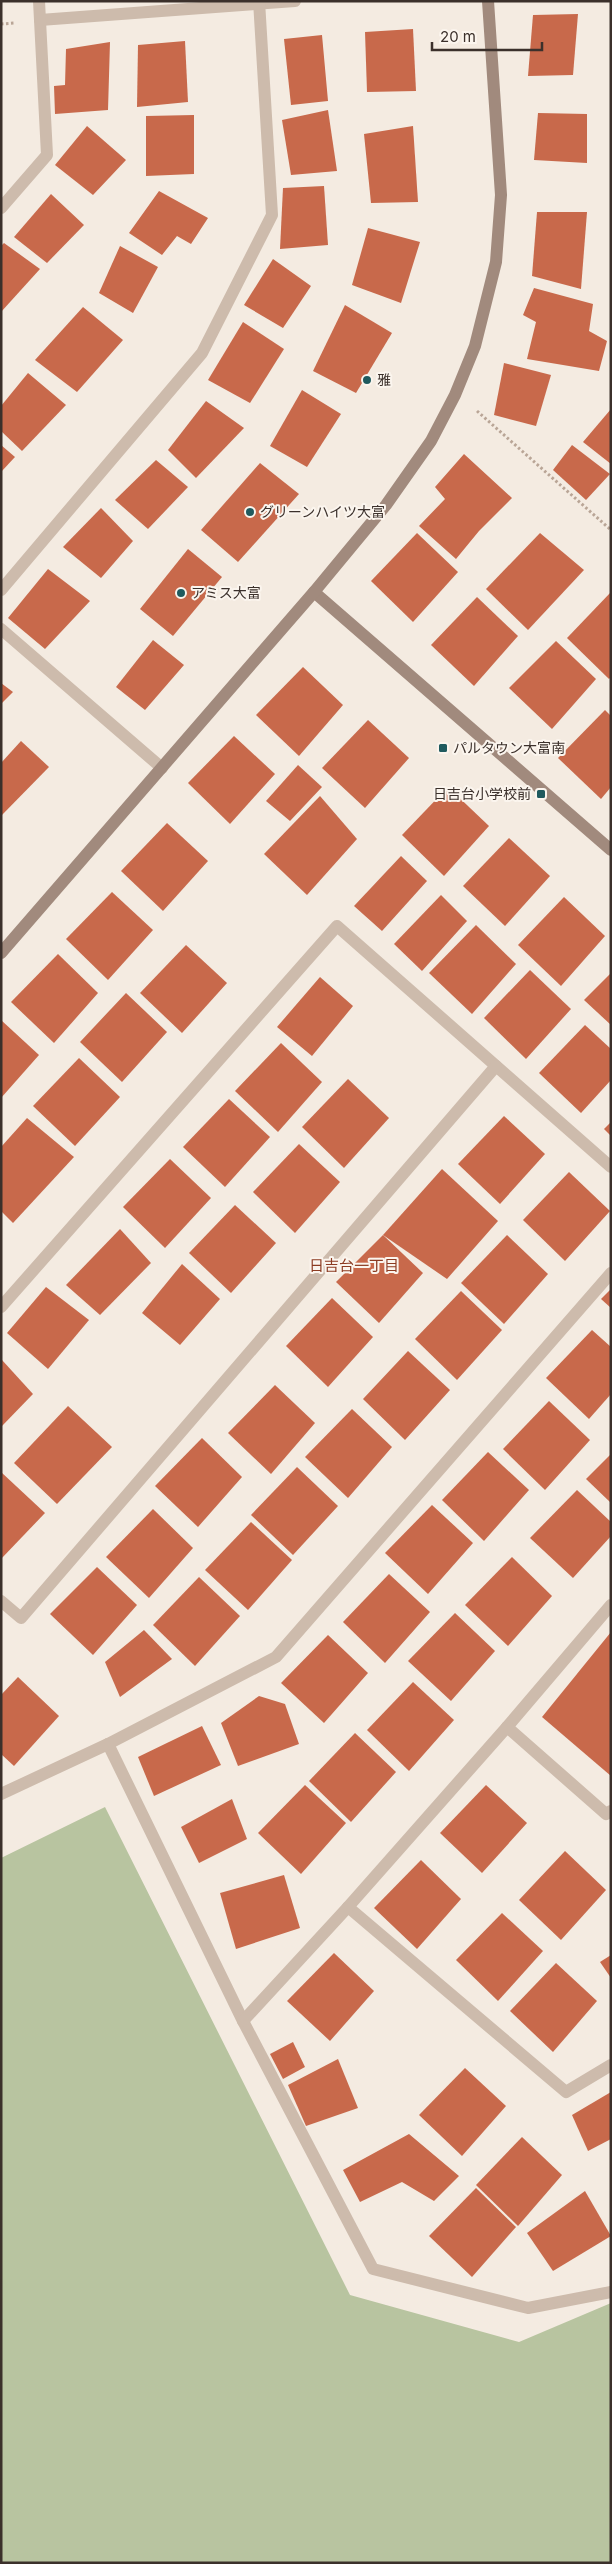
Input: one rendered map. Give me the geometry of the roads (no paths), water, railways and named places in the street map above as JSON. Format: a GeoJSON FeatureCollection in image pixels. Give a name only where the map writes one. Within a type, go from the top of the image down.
{"type":"FeatureCollection","features":[{"type":"Feature","properties":{"kind":"street"},"geometry":{"type":"LineString","coordinates":[[1,208],[47,154],[39,1]]}},
{"type":"Feature","properties":{"kind":"street"},"geometry":{"type":"LineString","coordinates":[[40,20],[294,1]]}},
{"type":"Feature","properties":{"kind":"street"},"geometry":{"type":"LineString","coordinates":[[1,952],[314,592],[386,504],[431,440],[455,395],[480,328],[496,262],[501,195],[488,1]]}},
{"type":"Feature","properties":{"kind":"street"},"geometry":{"type":"LineString","coordinates":[[1,590],[202,354],[272,216],[259,3]]}},
{"type":"Feature","properties":{"kind":"street"},"geometry":{"type":"LineString","coordinates":[[314,592],[611,850]]}},
{"type":"Feature","properties":{"kind":"street"},"geometry":{"type":"LineString","coordinates":[[1,629],[162,768]]}},
{"type":"Feature","properties":{"kind":"street"},"geometry":{"type":"LineString","coordinates":[[1,1307],[337,926],[611,1167]]}},
{"type":"Feature","properties":{"kind":"street"},"geometry":{"type":"LineString","coordinates":[[1,1602],[21,1618],[496,1066]]}},
{"type":"Feature","properties":{"kind":"street"},"geometry":{"type":"LineString","coordinates":[[1,1794],[108,1744],[276,1657],[611,1273]]}},
{"type":"Feature","properties":{"kind":"street"},"geometry":{"type":"LineString","coordinates":[[243,2021],[348,1907],[507,1727],[611,1605]]}},
{"type":"Feature","properties":{"kind":"street"},"geometry":{"type":"LineString","coordinates":[[507,1727],[606,1814],[611,1812]]}},
{"type":"Feature","properties":{"kind":"street"},"geometry":{"type":"LineString","coordinates":[[108,1744],[243,2021],[373,2269],[528,2308],[611,2292]]}},
{"type":"Feature","properties":{"kind":"street"},"geometry":{"type":"LineString","coordinates":[[348,1907],[566,2092],[611,2066]]}},
{"type":"Feature","properties":{"kind":"place","name":"雅"},"geometry":{"type":"Point","coordinates":[367,380]}},
{"type":"Feature","properties":{"kind":"place","name":"グリーンハイツ大富"},"geometry":{"type":"Point","coordinates":[250,512]}},
{"type":"Feature","properties":{"kind":"place","name":"アミス大富"},"geometry":{"type":"Point","coordinates":[181,593]}},
{"type":"Feature","properties":{"kind":"place","name":"パルタウン大富南"},"geometry":{"type":"Point","coordinates":[443,748]}},
{"type":"Feature","properties":{"kind":"place","name":"日吉台小学校前"},"geometry":{"type":"Point","coordinates":[541,794]}},
{"type":"Feature","properties":{"kind":"district","name":"日吉台一丁目"},"geometry":{"type":"Point","coordinates":[354,1266]}}]}
